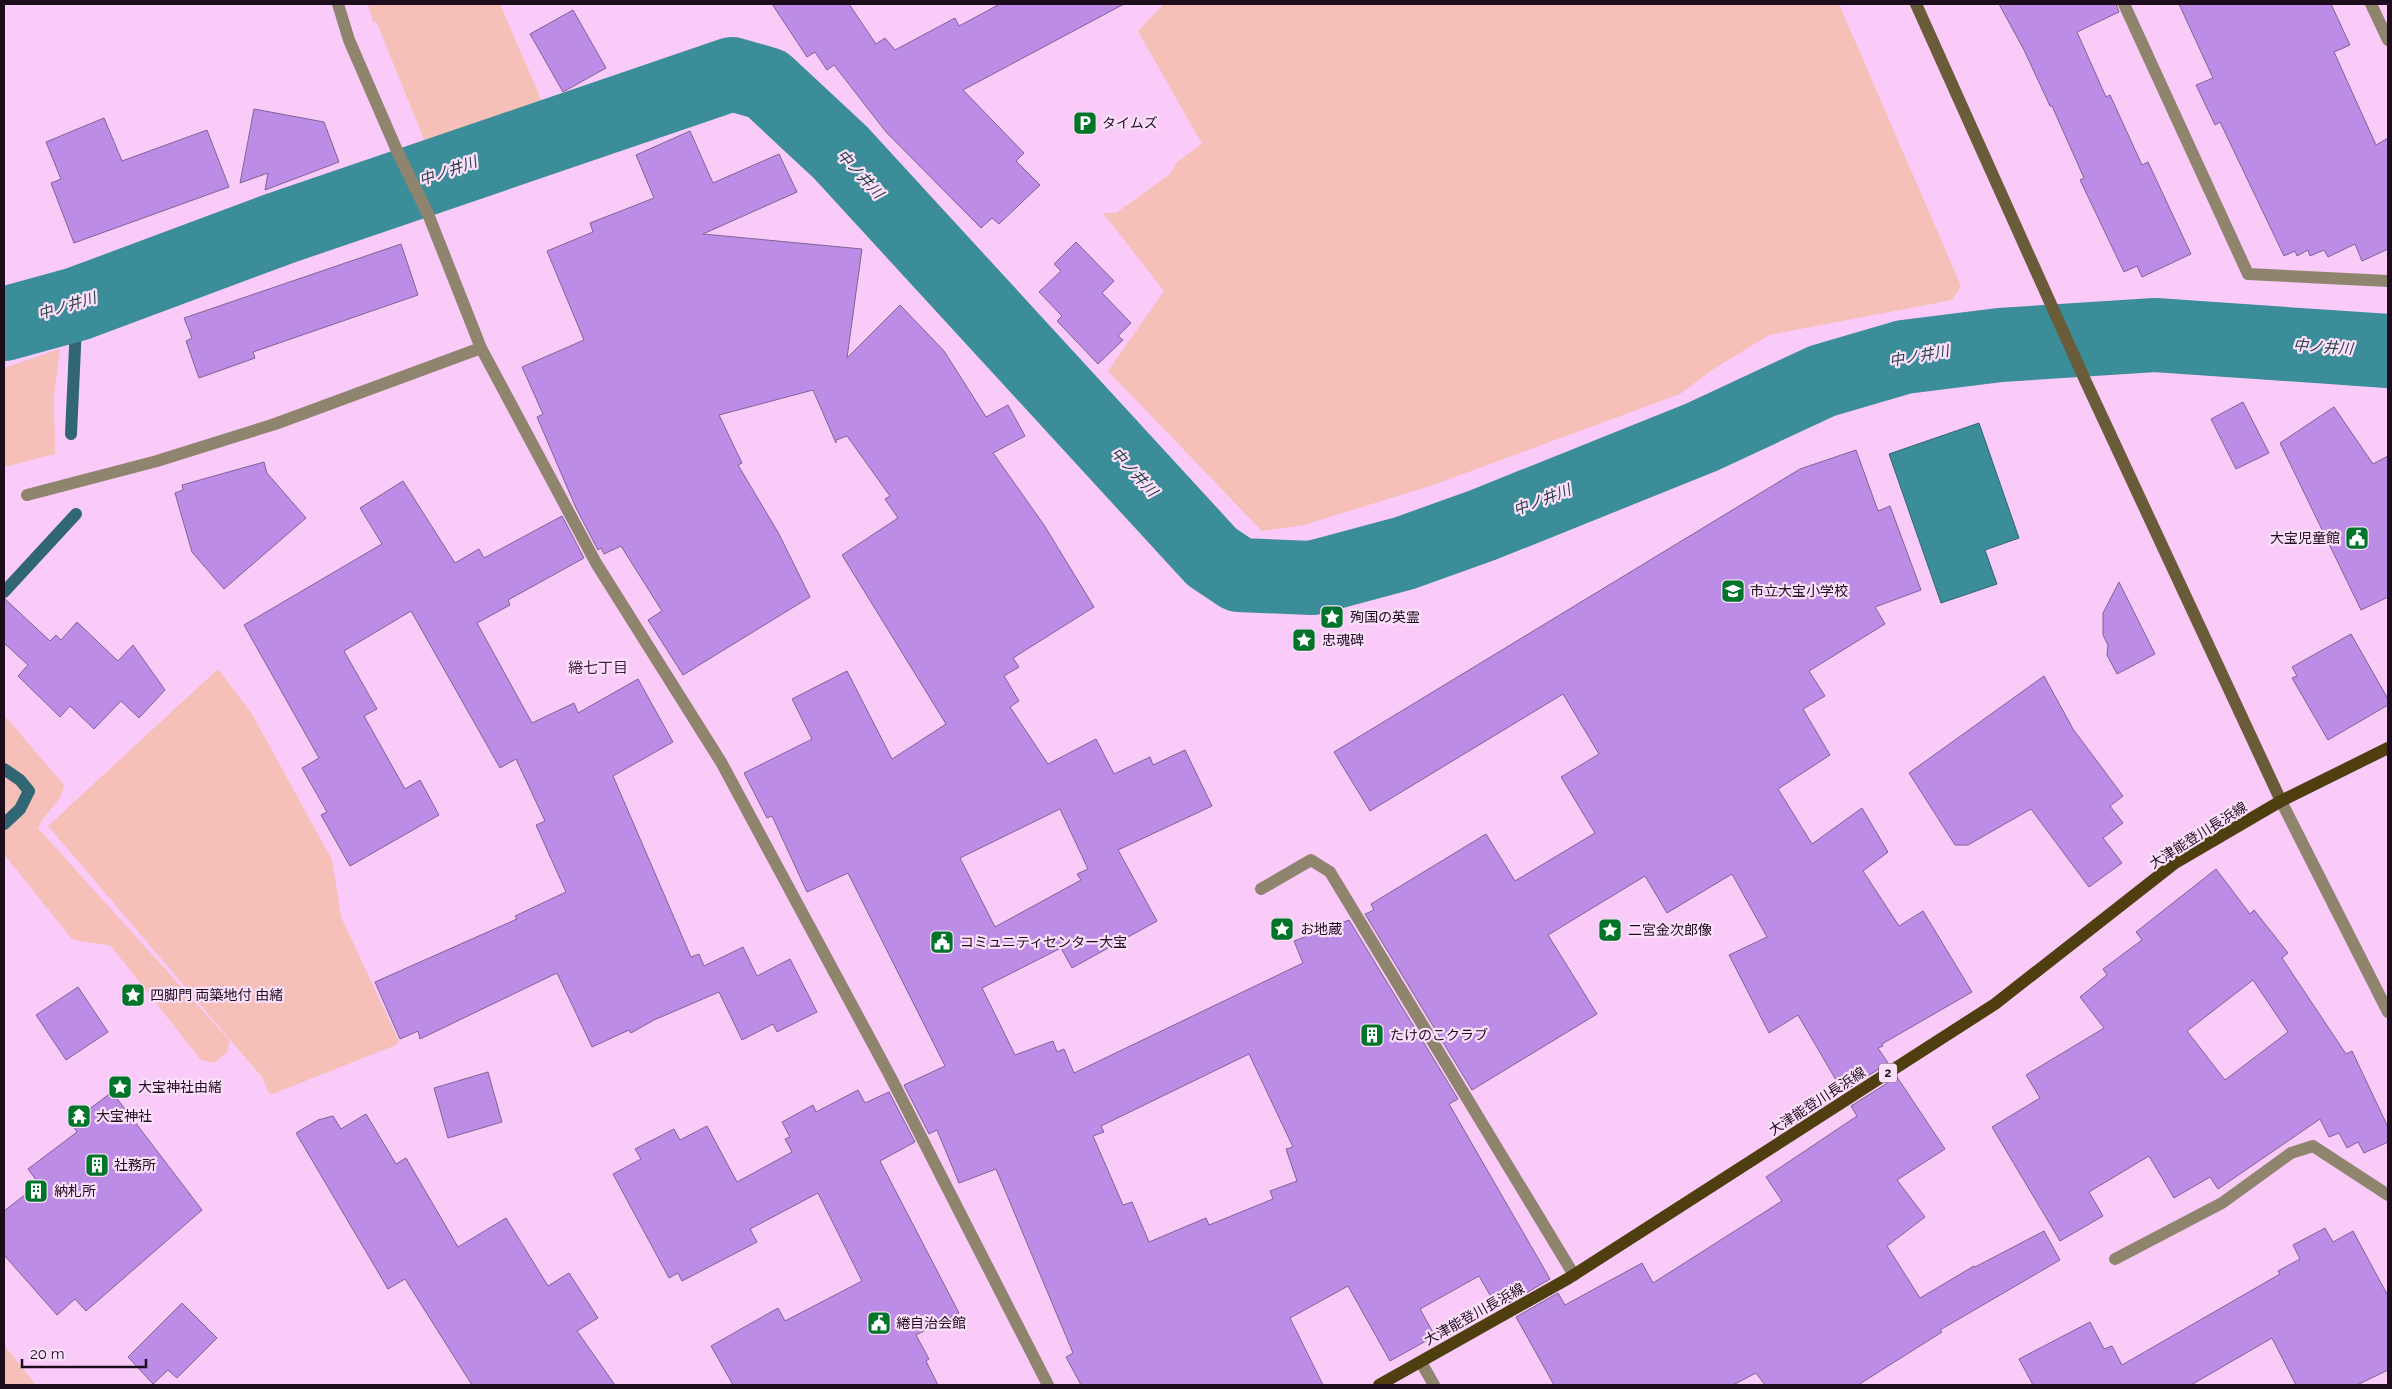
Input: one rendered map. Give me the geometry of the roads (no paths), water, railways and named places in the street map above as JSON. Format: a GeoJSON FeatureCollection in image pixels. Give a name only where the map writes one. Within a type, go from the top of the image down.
{"type":"FeatureCollection","features":[{"type":"Feature","properties":{"kind":"main road","name":"大津能登川長浜線"},"geometry":{"type":"LineString","coordinates":[[1379,1385],[1574,1275],[1995,1004],[2175,863],[2281,801],[2388,748]]}},
{"type":"Feature","properties":{"kind":"street"},"geometry":{"type":"LineString","coordinates":[[338,4],[349,40],[398,153],[428,214],[481,348],[596,563],[721,762],[889,1074],[1048,1385]]}},
{"type":"Feature","properties":{"kind":"street"},"geometry":{"type":"LineString","coordinates":[[1916,4],[2085,380],[2281,801],[2388,1012]]}},
{"type":"Feature","properties":{"kind":"street"},"geometry":{"type":"LineString","coordinates":[[2124,4],[2248,274],[2388,281]]}},
{"type":"Feature","properties":{"kind":"street"},"geometry":{"type":"LineString","coordinates":[[2371,4],[2384,19],[2388,40]]}},
{"type":"Feature","properties":{"kind":"street"},"geometry":{"type":"LineString","coordinates":[[28,494],[157,461],[275,424],[481,348]]}},
{"type":"Feature","properties":{"kind":"street"},"geometry":{"type":"LineString","coordinates":[[1261,889],[1311,860],[1330,872],[1574,1275]]}},
{"type":"Feature","properties":{"kind":"street"},"geometry":{"type":"LineString","coordinates":[[2115,1259],[2222,1203],[2290,1153],[2313,1146],[2388,1195]]}},
{"type":"Feature","properties":{"kind":"street"},"geometry":{"type":"LineString","coordinates":[[1421,1362],[1434,1385]]}},
{"type":"Feature","properties":{"kind":"waterway","name":"中ノ井川"},"geometry":{"type":"LineString","coordinates":[[4,324],[77,304],[281,228],[732,74],[767,84],[840,152],[1212,557],[1239,575],[1312,578],[1405,553],[1483,525],[1702,437],[1822,381],[1904,357],[2000,345],[2155,335],[2388,351]]}},
{"type":"Feature","properties":{"kind":"waterway"},"geometry":{"type":"LineString","coordinates":[[71,434],[77,304]]}},
{"type":"Feature","properties":{"kind":"waterway"},"geometry":{"type":"LineString","coordinates":[[4,592],[76,514]]}},
{"type":"Feature","properties":{"kind":"waterway"},"geometry":{"type":"LineString","coordinates":[[4,769],[20,780],[29,791],[20,809],[4,824]]}},
{"type":"Feature","properties":{"kind":"place","name":"タイムズ"},"geometry":{"type":"Point","coordinates":[1085,123]}},
{"type":"Feature","properties":{"kind":"place","name":"大宝児童館"},"geometry":{"type":"Point","coordinates":[2357,538]}},
{"type":"Feature","properties":{"kind":"place","name":"市立大宝小学校"},"geometry":{"type":"Point","coordinates":[1733,591]}},
{"type":"Feature","properties":{"kind":"place","name":"殉国の英霊"},"geometry":{"type":"Point","coordinates":[1332,617]}},
{"type":"Feature","properties":{"kind":"place","name":"忠魂碑"},"geometry":{"type":"Point","coordinates":[1304,640]}},
{"type":"Feature","properties":{"kind":"place","name":"お地蔵"},"geometry":{"type":"Point","coordinates":[1282,929]}},
{"type":"Feature","properties":{"kind":"place","name":"二宮金次郎像"},"geometry":{"type":"Point","coordinates":[1610,930]}},
{"type":"Feature","properties":{"kind":"place","name":"コミュニティセンター大宝"},"geometry":{"type":"Point","coordinates":[942,942]}},
{"type":"Feature","properties":{"kind":"place","name":"四脚門 両築地付 由緒"},"geometry":{"type":"Point","coordinates":[133,995]}},
{"type":"Feature","properties":{"kind":"place","name":"たけのこクラブ"},"geometry":{"type":"Point","coordinates":[1372,1035]}},
{"type":"Feature","properties":{"kind":"place","name":"大宝神社由緒"},"geometry":{"type":"Point","coordinates":[120,1087]}},
{"type":"Feature","properties":{"kind":"place","name":"大宝神社"},"geometry":{"type":"Point","coordinates":[79,1116]}},
{"type":"Feature","properties":{"kind":"place","name":"社務所"},"geometry":{"type":"Point","coordinates":[97,1165]}},
{"type":"Feature","properties":{"kind":"place","name":"納札所"},"geometry":{"type":"Point","coordinates":[36,1191]}},
{"type":"Feature","properties":{"kind":"place","name":"綣自治会館"},"geometry":{"type":"Point","coordinates":[879,1323]}},
{"type":"Feature","properties":{"kind":"district","name":"綣七丁目"},"geometry":{"type":"Point","coordinates":[598,668]}}]}
